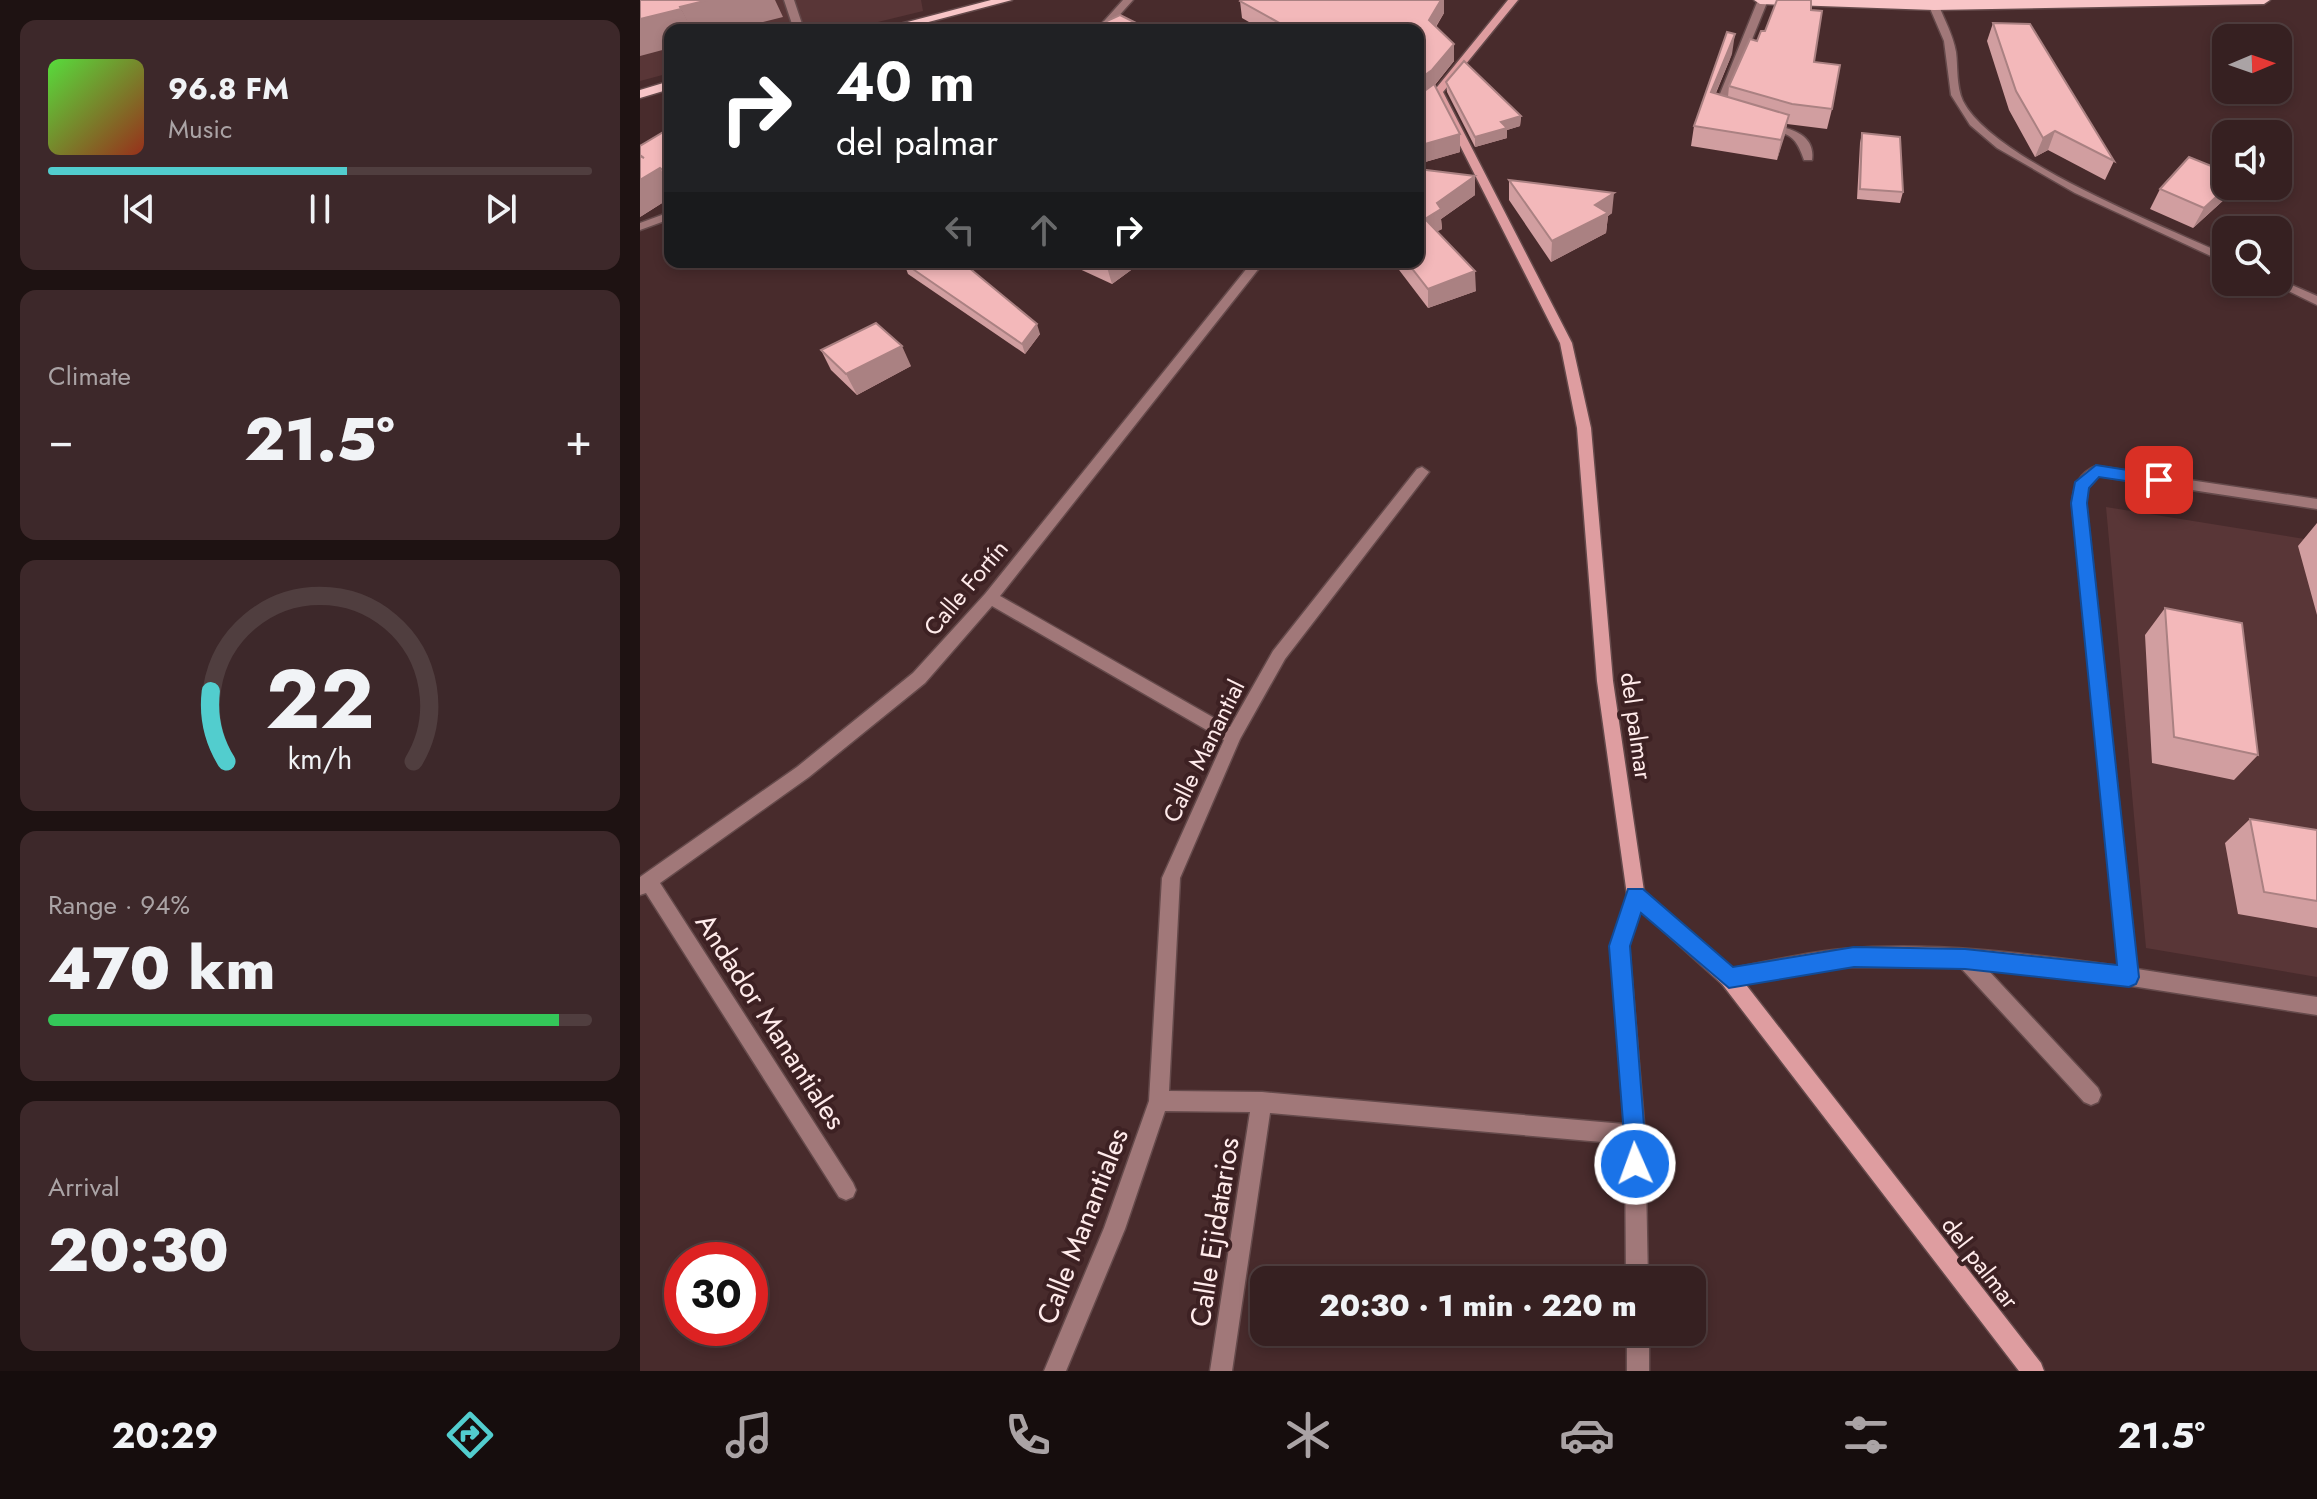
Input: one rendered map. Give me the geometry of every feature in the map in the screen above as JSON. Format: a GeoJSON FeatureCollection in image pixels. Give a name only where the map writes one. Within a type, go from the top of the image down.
{"type":"FeatureCollection","features":[{"type":"Feature","properties":{"kind":"main road"},"geometry":{"type":"LineString","coordinates":[[908,24],[1006,0]]}},
{"type":"Feature","properties":{"kind":"main road"},"geometry":{"type":"LineString","coordinates":[[1762,0],[1934,6],[2264,0]]}},
{"type":"Feature","properties":{"kind":"main road"},"geometry":{"type":"LineString","coordinates":[[640,94],[664,87]]}},
{"type":"Feature","properties":{"kind":"street"},"geometry":{"type":"LineString","coordinates":[[789,0],[797,24]]}},
{"type":"Feature","properties":{"kind":"street"},"geometry":{"type":"LineString","coordinates":[[1106,24],[1128,0]]}},
{"type":"Feature","properties":{"kind":"street","name":"del palmar"},"geometry":{"type":"LineString","coordinates":[[1513,0],[1433,96],[1566,343],[1584,428],[1605,681],[1636,895],[1729,978],[2033,1371]]}},
{"type":"Feature","properties":{"kind":"street"},"geometry":{"type":"LineString","coordinates":[[1728,114],[1716,110],[1762,0]]}},
{"type":"Feature","properties":{"kind":"street"},"geometry":{"type":"LineString","coordinates":[[1934,6],[1950,43],[1957,101],[1973,124],[2000,146],[2067,183],[2212,252]]}},
{"type":"Feature","properties":{"kind":"street"},"geometry":{"type":"LineString","coordinates":[[1752,122],[1798,133],[1807,145],[1808,158]]}},
{"type":"Feature","properties":{"kind":"street"},"geometry":{"type":"LineString","coordinates":[[640,227],[664,217]]}},
{"type":"Feature","properties":{"kind":"street","name":"Calle Fortín"},"geometry":{"type":"LineString","coordinates":[[644,884],[803,772],[919,678],[990,598],[1253,268]]}},
{"type":"Feature","properties":{"kind":"street"},"geometry":{"type":"LineString","coordinates":[[2292,289],[2317,301]]}},
{"type":"Feature","properties":{"kind":"street"},"geometry":{"type":"LineString","coordinates":[[2129,977],[2079,503],[2081,486],[2096,471],[2317,504]]}},
{"type":"Feature","properties":{"kind":"street","name":"Calle Manantial"},"geometry":{"type":"LineString","coordinates":[[1159,1101],[1171,878],[1233,737],[1279,655],[1422,472]]}},
{"type":"Feature","properties":{"kind":"street"},"geometry":{"type":"LineString","coordinates":[[990,598],[1233,737]]}},
{"type":"Feature","properties":{"kind":"street","name":"Andador Manantiales"},"geometry":{"type":"LineString","coordinates":[[644,884],[846,1190]]}},
{"type":"Feature","properties":{"kind":"street"},"geometry":{"type":"LineString","coordinates":[[1636,895],[1620,946],[1635,1135],[1637,1266]]}},
{"type":"Feature","properties":{"kind":"street"},"geometry":{"type":"LineString","coordinates":[[1729,978],[1854,957],[1965,959],[2129,977],[2317,1006]]}},
{"type":"Feature","properties":{"kind":"street"},"geometry":{"type":"LineString","coordinates":[[1965,959],[2091,1095]]}},
{"type":"Feature","properties":{"kind":"street"},"geometry":{"type":"LineString","coordinates":[[1159,1101],[1262,1102],[1635,1135]]}},
{"type":"Feature","properties":{"kind":"street","name":"Calle Manantiales"},"geometry":{"type":"LineString","coordinates":[[1055,1371],[1114,1229],[1159,1101]]}},
{"type":"Feature","properties":{"kind":"street","name":"Calle Ejidatarios"},"geometry":{"type":"LineString","coordinates":[[1221,1371],[1262,1102]]}},
{"type":"Feature","properties":{"kind":"street"},"geometry":{"type":"LineString","coordinates":[[1638,1346],[1638,1371]]}},
{"type":"Feature","properties":{"kind":"shaded area"},"geometry":{"type":"Polygon","coordinates":[[[640,0],[921,0],[923,11],[870,24],[664,24],[664,75],[640,81],[640,0]]]}},
{"type":"Feature","properties":{"kind":"shaded area"},"geometry":{"type":"Polygon","coordinates":[[[2106,507],[2317,541],[2317,977],[2146,948],[2106,507]]]}},
{"type":"Feature","properties":{"kind":"building"},"geometry":{"type":"Polygon","coordinates":[[[640,0],[708,0],[640,19],[640,0]]]}},
{"type":"Feature","properties":{"kind":"building"},"geometry":{"type":"Polygon","coordinates":[[[1441,0],[1429,20],[1454,44],[1424,76],[1424,24],[1281,24],[1240,1],[1441,0]]]}},
{"type":"Feature","properties":{"kind":"building"},"geometry":{"type":"Polygon","coordinates":[[[1777,0],[1811,0],[1811,10],[1822,11],[1814,62],[1840,65],[1832,109],[1792,104],[1729,86],[1750,39],[1757,41],[1761,31],[1765,31],[1777,0]]]}},
{"type":"Feature","properties":{"kind":"building"},"geometry":{"type":"Polygon","coordinates":[[[1120,15],[1138,24],[1100,24],[1120,15]]]}},
{"type":"Feature","properties":{"kind":"building"},"geometry":{"type":"Polygon","coordinates":[[[1993,23],[2030,24],[2114,161],[2055,131],[2043,138],[2016,91],[1993,23]]]}},
{"type":"Feature","properties":{"kind":"building"},"geometry":{"type":"Polygon","coordinates":[[[1727,32],[1735,34],[1711,92],[1789,115],[1781,140],[1694,126],[1727,32]]]}},
{"type":"Feature","properties":{"kind":"building"},"geometry":{"type":"Polygon","coordinates":[[[1464,61],[1521,116],[1501,122],[1507,128],[1475,137],[1446,82],[1464,61]]]}},
{"type":"Feature","properties":{"kind":"building"},"geometry":{"type":"Polygon","coordinates":[[[1434,84],[1460,134],[1424,144],[1424,91],[1434,84]]]}},
{"type":"Feature","properties":{"kind":"building"},"geometry":{"type":"Polygon","coordinates":[[[664,132],[664,171],[660,168],[640,180],[640,156],[644,158],[640,155],[640,146],[664,132]]]}},
{"type":"Feature","properties":{"kind":"building"},"geometry":{"type":"Polygon","coordinates":[[[1862,133],[1900,137],[1903,192],[1860,189],[1862,133]]]}},
{"type":"Feature","properties":{"kind":"building"},"geometry":{"type":"Polygon","coordinates":[[[2189,157],[2212,166],[2213,200],[2204,208],[2160,189],[2189,157]]]}},
{"type":"Feature","properties":{"kind":"building"},"geometry":{"type":"Polygon","coordinates":[[[1424,170],[1475,176],[1437,203],[1441,209],[1425,219],[1475,271],[1428,289],[1412,268],[1424,268],[1424,170]]]}},
{"type":"Feature","properties":{"kind":"building"},"geometry":{"type":"Polygon","coordinates":[[[1509,180],[1614,193],[1595,205],[1608,213],[1552,241],[1509,180]]]}},
{"type":"Feature","properties":{"kind":"building"},"geometry":{"type":"Polygon","coordinates":[[[911,268],[969,268],[1037,324],[1022,344],[911,268]]]}},
{"type":"Feature","properties":{"kind":"building"},"geometry":{"type":"Polygon","coordinates":[[[876,323],[902,346],[846,374],[821,350],[876,323]]]}},
{"type":"Feature","properties":{"kind":"building"},"geometry":{"type":"Polygon","coordinates":[[[2165,608],[2242,623],[2258,755],[2174,737],[2165,608]]]}},
{"type":"Feature","properties":{"kind":"building"},"geometry":{"type":"Polygon","coordinates":[[[2250,819],[2317,830],[2317,901],[2264,892],[2250,819]]]}},
{"type":"Feature","properties":{"kind":"route"},"geometry":{"type":"LineString","coordinates":[[1635,1164],[1620,946],[1636,895],[1729,978],[1854,957],[1965,959],[2129,977],[2079,503],[2081,486],[2096,471],[2159,480]]}}]}
